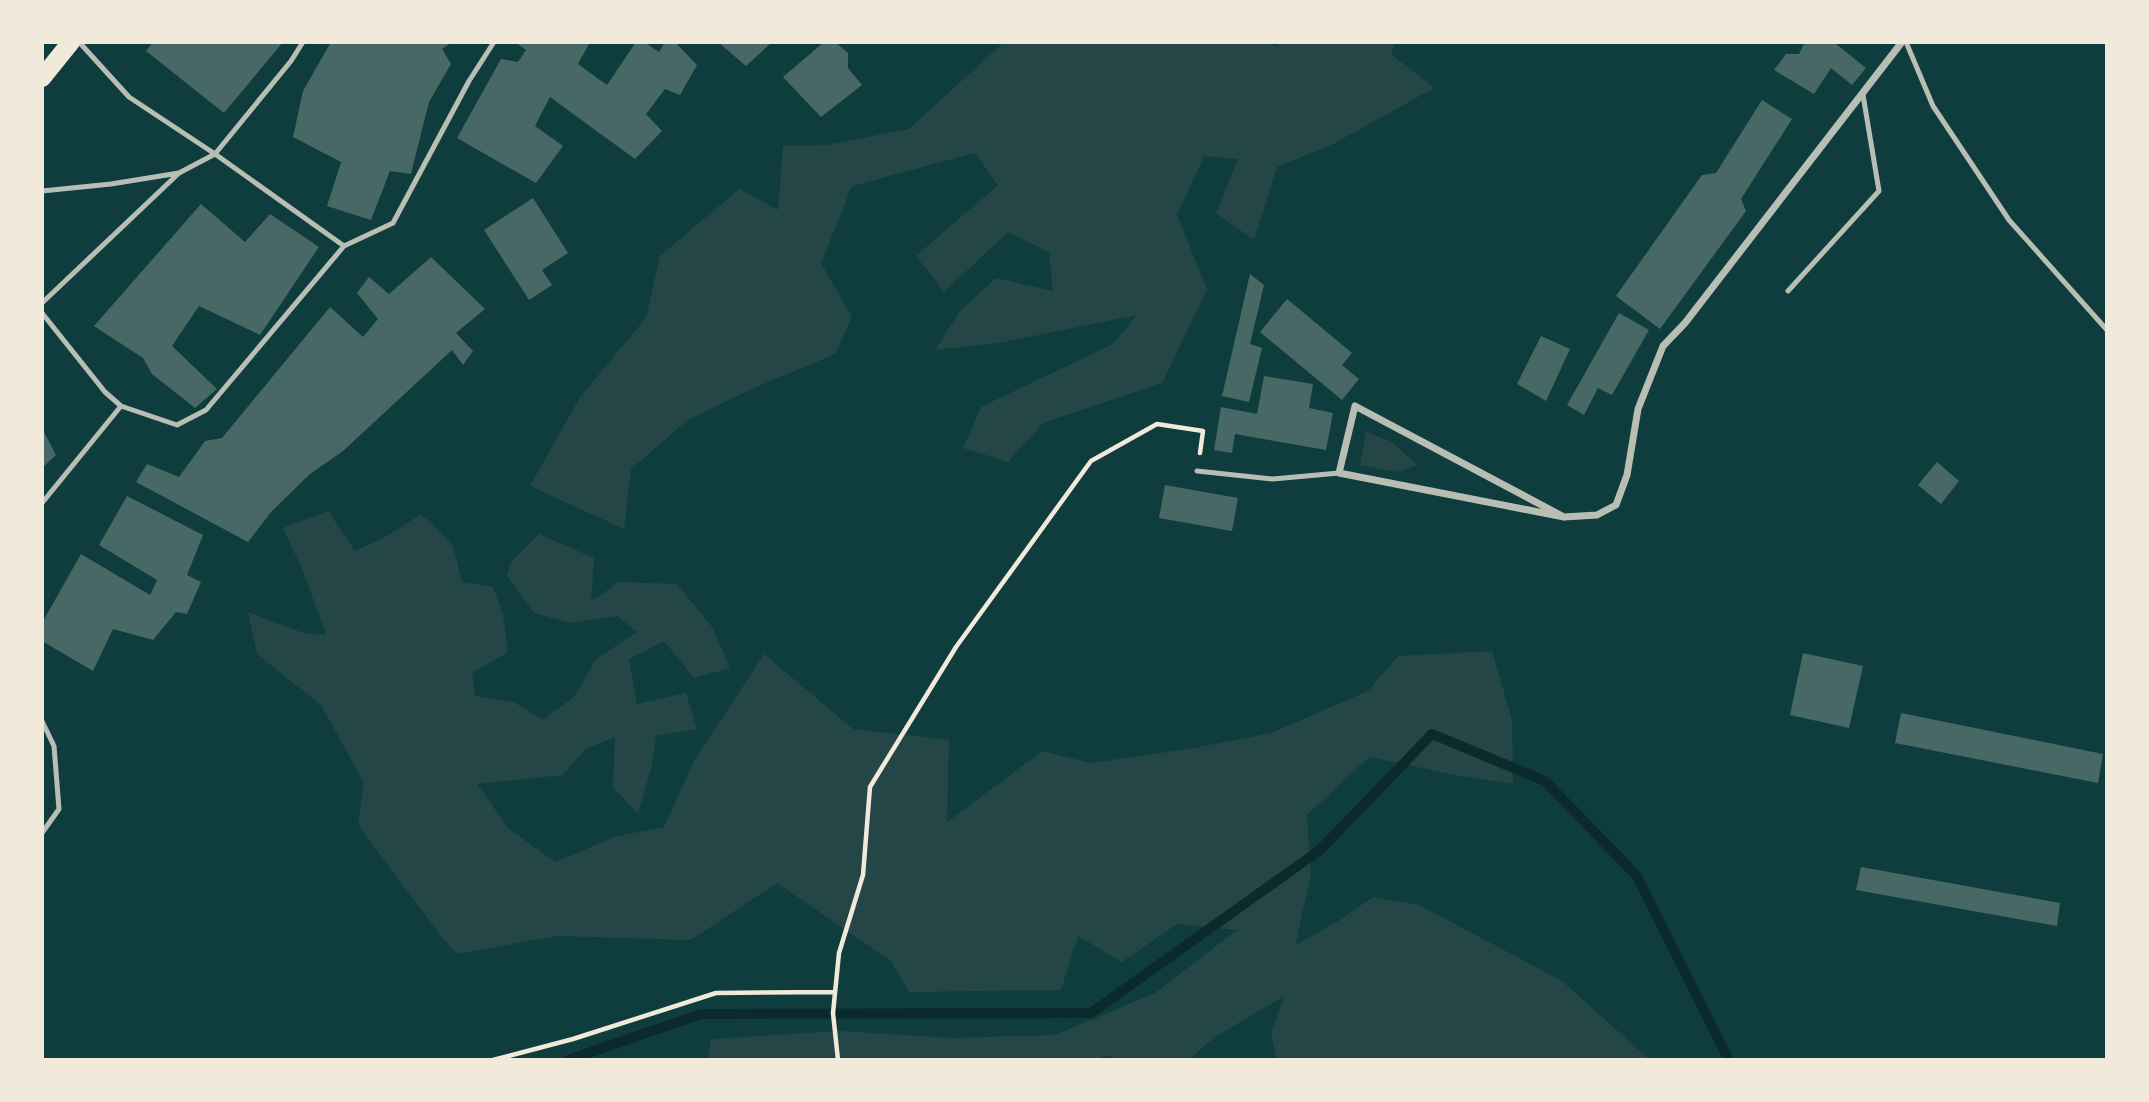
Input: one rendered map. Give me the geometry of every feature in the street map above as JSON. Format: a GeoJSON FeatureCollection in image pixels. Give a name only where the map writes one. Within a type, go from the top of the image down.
{"type":"FeatureCollection","features":[{"type":"Feature","properties":{"kind":"main road"},"geometry":{"type":"LineString","coordinates":[[42,78],[71,42]]}},
{"type":"Feature","properties":{"kind":"street"},"geometry":{"type":"LineString","coordinates":[[1564,517],[1355,406],[1339,473],[1564,517],[1597,515],[1616,505],[1627,475],[1638,409],[1663,345],[1694,312],[1904,42]]}},
{"type":"Feature","properties":{"kind":"lane"},"geometry":{"type":"LineString","coordinates":[[79,42],[129,97],[215,154],[344,246]]}},
{"type":"Feature","properties":{"kind":"lane"},"geometry":{"type":"LineString","coordinates":[[42,303],[179,173],[215,154],[291,61],[303,42]]}},
{"type":"Feature","properties":{"kind":"lane"},"geometry":{"type":"LineString","coordinates":[[42,313],[105,392],[121,406],[177,425],[206,410],[344,246],[393,223],[469,81],[494,42]]}},
{"type":"Feature","properties":{"kind":"lane"},"geometry":{"type":"LineString","coordinates":[[1904,42],[1933,106],[2009,220],[2107,330]]}},
{"type":"Feature","properties":{"kind":"lane"},"geometry":{"type":"LineString","coordinates":[[1788,291],[1879,191],[1863,95]]}},
{"type":"Feature","properties":{"kind":"lane"},"geometry":{"type":"LineString","coordinates":[[42,191],[179,173]]}},
{"type":"Feature","properties":{"kind":"lane"},"geometry":{"type":"LineString","coordinates":[[42,503],[121,406]]}},
{"type":"Feature","properties":{"kind":"lane"},"geometry":{"type":"LineString","coordinates":[[1197,471],[1273,479],[1339,473]]}},
{"type":"Feature","properties":{"kind":"lane"},"geometry":{"type":"LineString","coordinates":[[42,721],[54,746],[60,809],[42,833]]}},
{"type":"Feature","properties":{"kind":"path"},"geometry":{"type":"LineString","coordinates":[[838,1060],[833,1013],[839,953],[863,875],[870,787],[956,647],[1091,461],[1157,424],[1203,430],[1197,471]]}},
{"type":"Feature","properties":{"kind":"path"},"geometry":{"type":"LineString","coordinates":[[493,1060],[573,1039],[716,993],[835,992]]}},
{"type":"Feature","properties":{"kind":"shaded area"},"geometry":{"type":"Polygon","coordinates":[[[1004,42],[1264,42],[1281,48],[1274,42],[1395,42],[1391,54],[1434,88],[1333,144],[1277,167],[1254,240],[1216,213],[1238,159],[1204,156],[1177,215],[1207,290],[1162,383],[1043,423],[1008,462],[963,448],[981,407],[1113,344],[1137,315],[1005,342],[935,350],[960,311],[996,278],[1053,291],[1049,252],[1008,232],[944,292],[916,256],[998,185],[975,153],[852,186],[821,263],[852,317],[835,354],[754,388],[688,420],[631,469],[624,529],[530,486],[580,397],[646,318],[660,256],[739,189],[778,210],[783,146],[826,145],[909,129],[1004,42]]]}},
{"type":"Feature","properties":{"kind":"shaded area"},"geometry":{"type":"Polygon","coordinates":[[[1366,432],[1390,441],[1418,465],[1397,472],[1360,465],[1366,432]]]}},
{"type":"Feature","properties":{"kind":"shaded area"},"geometry":{"type":"Polygon","coordinates":[[[328,511],[355,551],[389,535],[421,514],[453,545],[462,582],[493,587],[503,615],[508,652],[472,673],[475,696],[514,702],[542,720],[574,697],[596,659],[637,632],[617,616],[572,623],[534,613],[507,576],[511,562],[539,534],[594,558],[591,602],[619,582],[677,584],[713,628],[730,668],[694,678],[664,641],[629,659],[637,704],[686,693],[697,729],[656,736],[651,769],[638,814],[613,787],[615,737],[585,749],[563,775],[477,784],[508,828],[555,862],[617,836],[664,827],[694,761],[764,654],[853,729],[949,740],[947,822],[1042,751],[1091,763],[1188,749],[1271,733],[1368,691],[1398,656],[1492,651],[1512,720],[1513,784],[1369,757],[1307,815],[1311,875],[1295,946],[1373,897],[1419,905],[1562,981],[1650,1060],[1277,1060],[1271,1034],[1284,996],[1215,1037],[1188,1060],[1122,1060],[1105,1055],[1097,1060],[707,1060],[711,1039],[839,1031],[952,1038],[1055,1035],[1155,993],[1237,930],[1177,924],[1122,962],[1078,936],[1061,990],[909,992],[891,961],[777,883],[691,940],[558,936],[456,954],[358,824],[364,783],[321,705],[257,654],[248,612],[303,633],[326,635],[303,571],[283,528],[328,511]]]}},
{"type":"Feature","properties":{"kind":"building"},"geometry":{"type":"Polygon","coordinates":[[[153,42],[283,42],[224,113],[146,51],[153,42]]]}},
{"type":"Feature","properties":{"kind":"building"},"geometry":{"type":"Polygon","coordinates":[[[331,42],[452,42],[442,49],[451,64],[429,102],[411,174],[390,171],[371,220],[327,206],[341,162],[293,137],[303,91],[331,42]]]}},
{"type":"Feature","properties":{"kind":"building"},"geometry":{"type":"Polygon","coordinates":[[[515,42],[590,42],[578,64],[607,85],[636,42],[644,42],[659,52],[665,42],[675,42],[697,65],[680,95],[665,89],[646,114],[662,131],[635,159],[550,97],[535,126],[563,146],[536,183],[457,138],[501,59],[518,62],[526,50],[515,42]]]}},
{"type":"Feature","properties":{"kind":"building"},"geometry":{"type":"Polygon","coordinates":[[[718,42],[772,42],[746,66],[718,42]]]}},
{"type":"Feature","properties":{"kind":"building"},"geometry":{"type":"Polygon","coordinates":[[[824,42],[835,42],[848,53],[848,68],[862,85],[821,117],[783,77],[824,42]]]}},
{"type":"Feature","properties":{"kind":"building"},"geometry":{"type":"Polygon","coordinates":[[[1805,42],[1838,42],[1836,44],[1866,68],[1852,85],[1831,68],[1814,94],[1774,70],[1786,54],[1799,54],[1805,42]]]}},
{"type":"Feature","properties":{"kind":"building"},"geometry":{"type":"Polygon","coordinates":[[[1762,100],[1792,119],[1741,199],[1746,211],[1660,329],[1616,296],[1702,175],[1716,173],[1762,100]]]}},
{"type":"Feature","properties":{"kind":"building"},"geometry":{"type":"Polygon","coordinates":[[[533,198],[568,253],[542,270],[552,285],[529,300],[484,230],[533,198]]]}},
{"type":"Feature","properties":{"kind":"building"},"geometry":{"type":"Polygon","coordinates":[[[201,204],[245,242],[270,214],[319,247],[260,335],[199,306],[172,346],[217,389],[195,408],[152,374],[143,358],[94,326],[201,204]]]}},
{"type":"Feature","properties":{"kind":"building"},"geometry":{"type":"Polygon","coordinates":[[[431,257],[485,309],[456,333],[473,351],[463,365],[452,350],[343,451],[310,474],[271,512],[248,542],[136,482],[147,464],[179,477],[205,441],[222,438],[330,307],[363,337],[378,319],[357,293],[369,277],[389,294],[431,257]]]}},
{"type":"Feature","properties":{"kind":"building"},"geometry":{"type":"Polygon","coordinates":[[[1250,274],[1264,285],[1250,344],[1262,348],[1249,402],[1222,396],[1250,274]]]}},
{"type":"Feature","properties":{"kind":"building"},"geometry":{"type":"Polygon","coordinates":[[[1287,299],[1352,353],[1342,365],[1359,379],[1342,400],[1260,332],[1287,299]]]}},
{"type":"Feature","properties":{"kind":"building"},"geometry":{"type":"Polygon","coordinates":[[[1619,313],[1649,330],[1612,395],[1598,388],[1584,415],[1567,405],[1619,313]]]}},
{"type":"Feature","properties":{"kind":"building"},"geometry":{"type":"Polygon","coordinates":[[[1541,336],[1570,349],[1546,401],[1517,384],[1541,336]]]}},
{"type":"Feature","properties":{"kind":"building"},"geometry":{"type":"Polygon","coordinates":[[[1264,376],[1313,384],[1309,408],[1333,413],[1326,450],[1235,434],[1232,453],[1214,450],[1221,407],[1257,414],[1264,376]]]}},
{"type":"Feature","properties":{"kind":"building"},"geometry":{"type":"Polygon","coordinates":[[[42,428],[56,455],[42,468],[42,428]]]}},
{"type":"Feature","properties":{"kind":"building"},"geometry":{"type":"Polygon","coordinates":[[[1937,462],[1959,481],[1941,504],[1918,485],[1937,462]]]}},
{"type":"Feature","properties":{"kind":"building"},"geometry":{"type":"Polygon","coordinates":[[[1165,485],[1238,498],[1232,531],[1159,518],[1165,485]]]}},
{"type":"Feature","properties":{"kind":"building"},"geometry":{"type":"Polygon","coordinates":[[[127,496],[203,535],[187,575],[201,582],[187,614],[176,612],[153,640],[113,629],[93,671],[42,641],[42,623],[81,554],[150,595],[157,580],[99,545],[127,496]]]}},
{"type":"Feature","properties":{"kind":"building"},"geometry":{"type":"Polygon","coordinates":[[[1803,653],[1863,666],[1849,728],[1790,715],[1803,653]]]}},
{"type":"Feature","properties":{"kind":"building"},"geometry":{"type":"Polygon","coordinates":[[[1901,713],[2103,754],[2098,783],[1895,743],[1901,713]]]}},
{"type":"Feature","properties":{"kind":"building"},"geometry":{"type":"Polygon","coordinates":[[[1861,867],[2060,903],[2057,926],[1856,890],[1861,867]]]}},
{"type":"Feature","properties":{"kind":"waterway"},"geometry":{"type":"LineString","coordinates":[[568,1060],[701,1014],[1091,1013],[1320,850],[1432,734],[1545,781],[1637,876],[1729,1060]]}}]}
